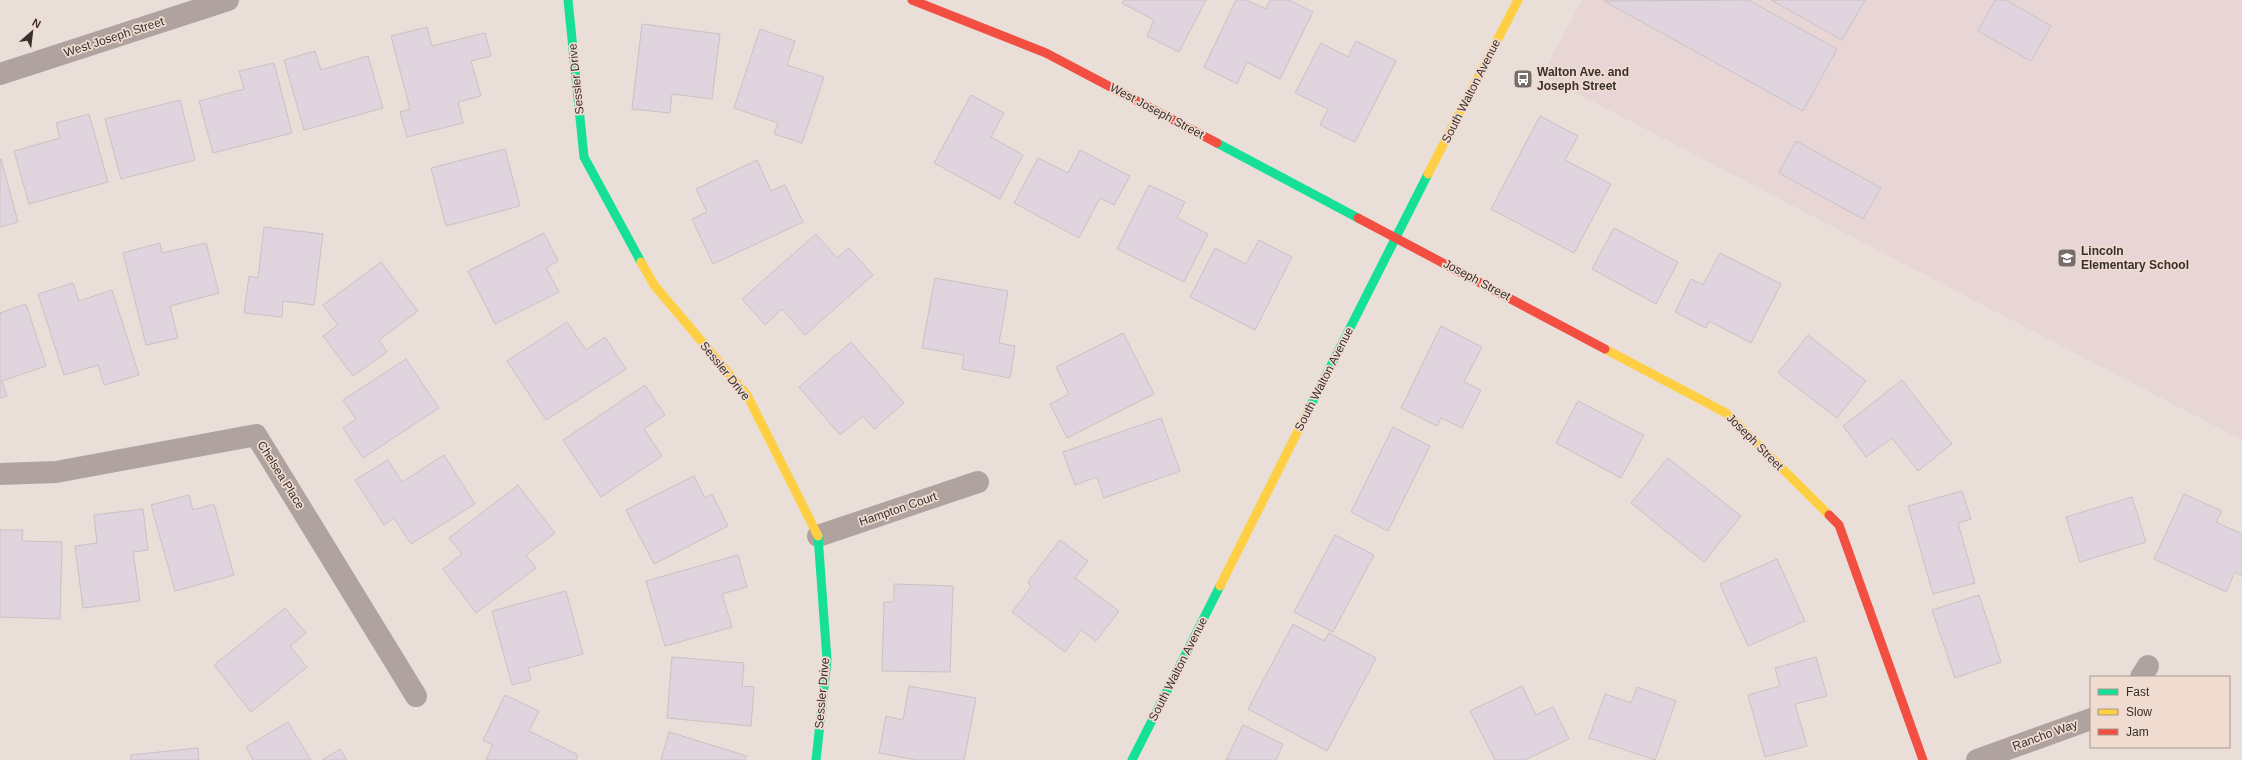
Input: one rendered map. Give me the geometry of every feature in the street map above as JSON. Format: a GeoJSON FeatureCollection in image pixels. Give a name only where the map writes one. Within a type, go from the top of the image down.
{"type":"FeatureCollection","features":[{"type":"Feature","properties":{"kind":"street","name":"West Joseph Street"},"geometry":{"type":"LineString","coordinates":[[0,74],[228,0]]}},
{"type":"Feature","properties":{"kind":"street","name":"Sessler Drive"},"geometry":{"type":"LineString","coordinates":[[568,0],[584,157],[654,285],[747,395],[818,536],[827,660],[816,760]]}},
{"type":"Feature","properties":{"kind":"street","name":"West Joseph Street"},"geometry":{"type":"LineString","coordinates":[[912,0],[1046,53],[1396,237]]}},
{"type":"Feature","properties":{"kind":"street","name":"South Walton Avenue"},"geometry":{"type":"LineString","coordinates":[[1132,760],[1396,237],[1518,0]]}},
{"type":"Feature","properties":{"kind":"street","name":"Joseph Street"},"geometry":{"type":"LineString","coordinates":[[1396,237],[1726,413],[1839,526],[1923,760]]}},
{"type":"Feature","properties":{"kind":"street","name":"Chelsea Place"},"geometry":{"type":"LineString","coordinates":[[0,474],[56,472],[256,435],[416,696]]}},
{"type":"Feature","properties":{"kind":"street","name":"Hampton Court"},"geometry":{"type":"LineString","coordinates":[[818,536],[978,482]]}},
{"type":"Feature","properties":{"kind":"street","name":"Rancho Way"},"geometry":{"type":"LineString","coordinates":[[1976,760],[2090,719]]}},
{"type":"Feature","properties":{"kind":"shaded area","name":"Lincoln Elementary School"},"geometry":{"type":"Polygon","coordinates":[[[1582,0],[2242,0],[2242,440],[1542,75],[1582,0]]]}},
{"type":"Feature","properties":{"kind":"building"},"geometry":{"type":"Polygon","coordinates":[[[1124,0],[1206,0],[1179,52],[1147,36],[1154,20],[1122,3],[1124,0]]]}},
{"type":"Feature","properties":{"kind":"building"},"geometry":{"type":"Polygon","coordinates":[[[1236,0],[1246,0],[1266,9],[1270,0],[1289,0],[1313,12],[1280,79],[1247,62],[1237,84],[1204,67],[1236,0]]]}},
{"type":"Feature","properties":{"kind":"building"},"geometry":{"type":"Polygon","coordinates":[[[1748,0],[1837,49],[1803,111],[1604,1],[1748,0]]]}},
{"type":"Feature","properties":{"kind":"building"},"geometry":{"type":"Polygon","coordinates":[[[1771,0],[1865,0],[1842,40],[1771,0]]]}},
{"type":"Feature","properties":{"kind":"building"},"geometry":{"type":"Polygon","coordinates":[[[1995,0],[2006,0],[2051,26],[2031,61],[1978,31],[1995,0]]]}},
{"type":"Feature","properties":{"kind":"building"},"geometry":{"type":"Polygon","coordinates":[[[642,24],[720,34],[712,99],[672,94],[670,113],[632,109],[642,24]]]}},
{"type":"Feature","properties":{"kind":"building"},"geometry":{"type":"Polygon","coordinates":[[[427,27],[432,46],[485,33],[491,56],[471,61],[481,96],[458,102],[463,123],[407,137],[400,112],[410,109],[391,36],[427,27]]]}},
{"type":"Feature","properties":{"kind":"building"},"geometry":{"type":"Polygon","coordinates":[[[760,29],[795,41],[787,65],[824,77],[802,143],[774,134],[778,123],[734,108],[760,29]]]}},
{"type":"Feature","properties":{"kind":"building"},"geometry":{"type":"Polygon","coordinates":[[[1356,41],[1396,61],[1355,142],[1320,125],[1328,109],[1295,93],[1321,43],[1348,57],[1356,41]]]}},
{"type":"Feature","properties":{"kind":"building"},"geometry":{"type":"Polygon","coordinates":[[[315,51],[321,70],[368,56],[383,108],[304,130],[284,60],[315,51]]]}},
{"type":"Feature","properties":{"kind":"building"},"geometry":{"type":"Polygon","coordinates":[[[274,63],[292,133],[213,153],[199,101],[244,89],[239,71],[274,63]]]}},
{"type":"Feature","properties":{"kind":"building"},"geometry":{"type":"Polygon","coordinates":[[[971,95],[1004,113],[991,137],[1023,155],[1000,199],[934,163],[971,95]]]}},
{"type":"Feature","properties":{"kind":"building"},"geometry":{"type":"Polygon","coordinates":[[[180,100],[195,160],[121,179],[105,119],[180,100]]]}},
{"type":"Feature","properties":{"kind":"building"},"geometry":{"type":"Polygon","coordinates":[[[89,114],[108,182],[29,204],[14,151],[60,138],[56,123],[89,114]]]}},
{"type":"Feature","properties":{"kind":"building"},"geometry":{"type":"Polygon","coordinates":[[[1540,116],[1578,136],[1565,160],[1611,184],[1574,253],[1491,209],[1540,116]]]}},
{"type":"Feature","properties":{"kind":"building"},"geometry":{"type":"Polygon","coordinates":[[[1796,141],[1881,188],[1863,219],[1779,173],[1796,141]]]}},
{"type":"Feature","properties":{"kind":"building"},"geometry":{"type":"Polygon","coordinates":[[[505,149],[520,206],[446,226],[431,168],[505,149]]]}},
{"type":"Feature","properties":{"kind":"building"},"geometry":{"type":"Polygon","coordinates":[[[1080,150],[1130,176],[1114,205],[1100,198],[1079,238],[1014,203],[1038,158],[1068,173],[1080,150]]]}},
{"type":"Feature","properties":{"kind":"building"},"geometry":{"type":"Polygon","coordinates":[[[1,159],[18,222],[0,227],[0,160],[1,159]]]}},
{"type":"Feature","properties":{"kind":"building"},"geometry":{"type":"Polygon","coordinates":[[[757,160],[771,191],[785,185],[803,222],[713,264],[692,219],[707,212],[696,189],[757,160]]]}},
{"type":"Feature","properties":{"kind":"building"},"geometry":{"type":"Polygon","coordinates":[[[1149,185],[1185,202],[1177,218],[1208,234],[1184,282],[1117,249],[1149,185]]]}},
{"type":"Feature","properties":{"kind":"building"},"geometry":{"type":"Polygon","coordinates":[[[264,227],[323,234],[314,305],[283,301],[282,317],[244,313],[249,276],[258,278],[264,227]]]}},
{"type":"Feature","properties":{"kind":"building"},"geometry":{"type":"Polygon","coordinates":[[[1614,228],[1678,262],[1656,304],[1592,269],[1614,228]]]}},
{"type":"Feature","properties":{"kind":"building"},"geometry":{"type":"Polygon","coordinates":[[[544,233],[558,261],[546,268],[559,292],[495,324],[468,271],[544,233]]]}},
{"type":"Feature","properties":{"kind":"building"},"geometry":{"type":"Polygon","coordinates":[[[816,234],[837,258],[849,248],[873,275],[805,335],[782,309],[765,325],[742,299],[816,234]]]}},
{"type":"Feature","properties":{"kind":"building"},"geometry":{"type":"Polygon","coordinates":[[[1259,240],[1292,257],[1255,330],[1190,297],[1215,248],[1246,264],[1259,240]]]}},
{"type":"Feature","properties":{"kind":"building"},"geometry":{"type":"Polygon","coordinates":[[[160,243],[162,253],[206,243],[219,293],[170,306],[178,338],[146,345],[123,253],[160,243]]]}},
{"type":"Feature","properties":{"kind":"building"},"geometry":{"type":"Polygon","coordinates":[[[1720,253],[1781,284],[1751,343],[1709,321],[1706,328],[1675,312],[1691,279],[1703,285],[1720,253]]]}},
{"type":"Feature","properties":{"kind":"building"},"geometry":{"type":"Polygon","coordinates":[[[381,262],[418,311],[379,340],[387,352],[353,376],[323,336],[338,325],[323,305],[381,262]]]}},
{"type":"Feature","properties":{"kind":"building"},"geometry":{"type":"Polygon","coordinates":[[[935,278],[1008,291],[999,343],[1015,346],[1010,378],[962,369],[964,355],[922,348],[935,278]]]}},
{"type":"Feature","properties":{"kind":"building"},"geometry":{"type":"Polygon","coordinates":[[[73,283],[79,301],[112,290],[139,375],[104,385],[98,365],[64,375],[38,294],[73,283]]]}},
{"type":"Feature","properties":{"kind":"building"},"geometry":{"type":"Polygon","coordinates":[[[26,304],[46,366],[2,381],[7,396],[0,398],[0,313],[26,304]]]}},
{"type":"Feature","properties":{"kind":"building"},"geometry":{"type":"Polygon","coordinates":[[[567,322],[586,350],[605,337],[626,369],[546,420],[507,361],[567,322]]]}},
{"type":"Feature","properties":{"kind":"building"},"geometry":{"type":"Polygon","coordinates":[[[1441,326],[1482,347],[1464,382],[1481,390],[1462,428],[1441,418],[1437,426],[1401,408],[1441,326]]]}},
{"type":"Feature","properties":{"kind":"building"},"geometry":{"type":"Polygon","coordinates":[[[1123,333],[1154,394],[1067,438],[1050,404],[1069,394],[1056,367],[1123,333]]]}},
{"type":"Feature","properties":{"kind":"building"},"geometry":{"type":"Polygon","coordinates":[[[1808,335],[1866,381],[1837,418],[1778,373],[1808,335]]]}},
{"type":"Feature","properties":{"kind":"building"},"geometry":{"type":"Polygon","coordinates":[[[851,342],[904,403],[874,429],[863,416],[840,435],[799,387],[851,342]]]}},
{"type":"Feature","properties":{"kind":"building"},"geometry":{"type":"Polygon","coordinates":[[[406,359],[439,408],[363,458],[343,428],[356,419],[343,400],[406,359]]]}},
{"type":"Feature","properties":{"kind":"building"},"geometry":{"type":"Polygon","coordinates":[[[1902,380],[1952,444],[1918,471],[1892,438],[1866,457],[1843,426],[1902,380]]]}},
{"type":"Feature","properties":{"kind":"building"},"geometry":{"type":"Polygon","coordinates":[[[645,385],[665,415],[644,429],[662,456],[601,497],[563,440],[645,385]]]}},
{"type":"Feature","properties":{"kind":"building"},"geometry":{"type":"Polygon","coordinates":[[[1578,401],[1644,435],[1621,478],[1556,443],[1578,401]]]}},
{"type":"Feature","properties":{"kind":"building"},"geometry":{"type":"Polygon","coordinates":[[[1161,418],[1180,471],[1104,498],[1097,477],[1075,485],[1063,452],[1161,418]]]}},
{"type":"Feature","properties":{"kind":"building"},"geometry":{"type":"Polygon","coordinates":[[[1393,427],[1430,446],[1388,531],[1351,512],[1393,427]]]}},
{"type":"Feature","properties":{"kind":"building"},"geometry":{"type":"Polygon","coordinates":[[[444,455],[475,504],[411,544],[394,518],[384,525],[355,480],[388,460],[402,482],[444,455]]]}},
{"type":"Feature","properties":{"kind":"building"},"geometry":{"type":"Polygon","coordinates":[[[1668,458],[1741,516],[1704,562],[1631,503],[1668,458]]]}},
{"type":"Feature","properties":{"kind":"building"},"geometry":{"type":"Polygon","coordinates":[[[694,476],[705,498],[712,494],[728,526],[654,564],[626,510],[694,476]]]}},
{"type":"Feature","properties":{"kind":"building"},"geometry":{"type":"Polygon","coordinates":[[[518,485],[555,533],[526,555],[536,568],[476,613],[443,569],[462,554],[449,538],[518,485]]]}},
{"type":"Feature","properties":{"kind":"building"},"geometry":{"type":"Polygon","coordinates":[[[1962,491],[1971,519],[1958,523],[1975,583],[1933,594],[1908,506],[1962,491]]]}},
{"type":"Feature","properties":{"kind":"building"},"geometry":{"type":"Polygon","coordinates":[[[2184,494],[2222,511],[2216,522],[2242,534],[2242,576],[2235,572],[2226,592],[2154,559],[2184,494]]]}},
{"type":"Feature","properties":{"kind":"building"},"geometry":{"type":"Polygon","coordinates":[[[189,495],[193,510],[214,504],[234,575],[175,591],[151,505],[189,495]]]}},
{"type":"Feature","properties":{"kind":"building"},"geometry":{"type":"Polygon","coordinates":[[[2132,497],[2146,542],[2080,562],[2066,517],[2132,497]]]}},
{"type":"Feature","properties":{"kind":"building"},"geometry":{"type":"Polygon","coordinates":[[[143,509],[148,550],[133,552],[140,601],[83,608],[75,546],[97,543],[94,515],[143,509]]]}},
{"type":"Feature","properties":{"kind":"building"},"geometry":{"type":"Polygon","coordinates":[[[0,530],[23,530],[22,541],[62,542],[60,619],[0,617],[0,530]]]}},
{"type":"Feature","properties":{"kind":"building"},"geometry":{"type":"Polygon","coordinates":[[[1335,535],[1374,555],[1333,632],[1294,612],[1335,535]]]}},
{"type":"Feature","properties":{"kind":"building"},"geometry":{"type":"Polygon","coordinates":[[[1060,540],[1088,561],[1075,578],[1119,611],[1096,641],[1081,630],[1065,652],[1012,612],[1031,587],[1028,582],[1060,540]]]}},
{"type":"Feature","properties":{"kind":"building"},"geometry":{"type":"Polygon","coordinates":[[[738,555],[747,587],[722,594],[732,627],[665,646],[646,581],[738,555]]]}},
{"type":"Feature","properties":{"kind":"building"},"geometry":{"type":"Polygon","coordinates":[[[1777,559],[1805,621],[1748,646],[1720,584],[1777,559]]]}},
{"type":"Feature","properties":{"kind":"building"},"geometry":{"type":"Polygon","coordinates":[[[894,584],[953,586],[950,672],[882,671],[884,602],[894,602],[894,584]]]}},
{"type":"Feature","properties":{"kind":"building"},"geometry":{"type":"Polygon","coordinates":[[[566,591],[583,654],[528,668],[531,680],[512,685],[492,611],[566,591]]]}},
{"type":"Feature","properties":{"kind":"building"},"geometry":{"type":"Polygon","coordinates":[[[1979,595],[2001,662],[1955,678],[1932,610],[1979,595]]]}},
{"type":"Feature","properties":{"kind":"building"},"geometry":{"type":"Polygon","coordinates":[[[285,608],[306,633],[290,646],[307,667],[251,712],[214,665],[285,608]]]}},
{"type":"Feature","properties":{"kind":"building"},"geometry":{"type":"Polygon","coordinates":[[[1293,624],[1324,641],[1329,633],[1376,658],[1327,751],[1248,709],[1293,624]]]}},
{"type":"Feature","properties":{"kind":"building"},"geometry":{"type":"Polygon","coordinates":[[[672,657],[744,663],[742,686],[754,687],[751,726],[667,718],[672,657]]]}},
{"type":"Feature","properties":{"kind":"building"},"geometry":{"type":"Polygon","coordinates":[[[1816,657],[1827,696],[1795,704],[1807,746],[1765,757],[1748,695],[1780,686],[1775,668],[1816,657]]]}},
{"type":"Feature","properties":{"kind":"building"},"geometry":{"type":"Polygon","coordinates":[[[909,686],[976,698],[964,760],[916,760],[879,753],[886,716],[903,720],[909,686]]]}},
{"type":"Feature","properties":{"kind":"building"},"geometry":{"type":"Polygon","coordinates":[[[1522,686],[1536,715],[1553,707],[1569,739],[1525,760],[1495,760],[1470,711],[1522,686]]]}},
{"type":"Feature","properties":{"kind":"building"},"geometry":{"type":"Polygon","coordinates":[[[1637,687],[1676,701],[1655,760],[1589,738],[1605,694],[1631,703],[1637,687]]]}},
{"type":"Feature","properties":{"kind":"building"},"geometry":{"type":"Polygon","coordinates":[[[505,695],[539,711],[529,731],[578,755],[576,760],[486,760],[493,745],[483,740],[505,695]]]}},
{"type":"Feature","properties":{"kind":"building"},"geometry":{"type":"Polygon","coordinates":[[[288,722],[311,760],[253,760],[246,747],[288,722]]]}},
{"type":"Feature","properties":{"kind":"building"},"geometry":{"type":"Polygon","coordinates":[[[1243,725],[1283,744],[1276,760],[1226,760],[1243,725]]]}},
{"type":"Feature","properties":{"kind":"building"},"geometry":{"type":"Polygon","coordinates":[[[669,732],[747,756],[745,760],[661,760],[669,732]]]}},
{"type":"Feature","properties":{"kind":"building"},"geometry":{"type":"Polygon","coordinates":[[[198,748],[199,760],[131,760],[131,755],[198,748]]]}},
{"type":"Feature","properties":{"kind":"building"},"geometry":{"type":"Polygon","coordinates":[[[340,749],[347,760],[322,760],[340,749]]]}},
{"type":"Feature","properties":{"kind":"traffic: fast"},"geometry":{"type":"LineString","coordinates":[[568,0],[584,157],[641,262]]}},
{"type":"Feature","properties":{"kind":"traffic: fast"},"geometry":{"type":"LineString","coordinates":[[1217,143],[1358,218]]}},
{"type":"Feature","properties":{"kind":"traffic: fast"},"geometry":{"type":"LineString","coordinates":[[1310,407],[1428,174]]}},
{"type":"Feature","properties":{"kind":"traffic: fast"},"geometry":{"type":"LineString","coordinates":[[816,760],[827,660],[818,536]]}},
{"type":"Feature","properties":{"kind":"traffic: fast"},"geometry":{"type":"LineString","coordinates":[[1132,760],[1220,586]]}},
{"type":"Feature","properties":{"kind":"traffic: slow"},"geometry":{"type":"LineString","coordinates":[[1428,174],[1518,0]]}},
{"type":"Feature","properties":{"kind":"traffic: slow"},"geometry":{"type":"LineString","coordinates":[[641,262],[654,285],[747,395],[818,536]]}},
{"type":"Feature","properties":{"kind":"traffic: slow"},"geometry":{"type":"LineString","coordinates":[[1605,349],[1726,413],[1829,515]]}},
{"type":"Feature","properties":{"kind":"traffic: slow"},"geometry":{"type":"LineString","coordinates":[[1220,586],[1310,407]]}},
{"type":"Feature","properties":{"kind":"traffic: jam"},"geometry":{"type":"LineString","coordinates":[[912,0],[1046,53],[1217,143]]}},
{"type":"Feature","properties":{"kind":"traffic: jam"},"geometry":{"type":"LineString","coordinates":[[1358,218],[1605,349]]}},
{"type":"Feature","properties":{"kind":"traffic: jam"},"geometry":{"type":"LineString","coordinates":[[1829,515],[1839,525],[1923,760]]}},
{"type":"Feature","properties":{"kind":"place","name":"Walton Ave. and Joseph Street"},"geometry":{"type":"Point","coordinates":[1523,79]}},
{"type":"Feature","properties":{"kind":"place","name":"Lincoln Elementary School"},"geometry":{"type":"Point","coordinates":[2067,258]}}]}
